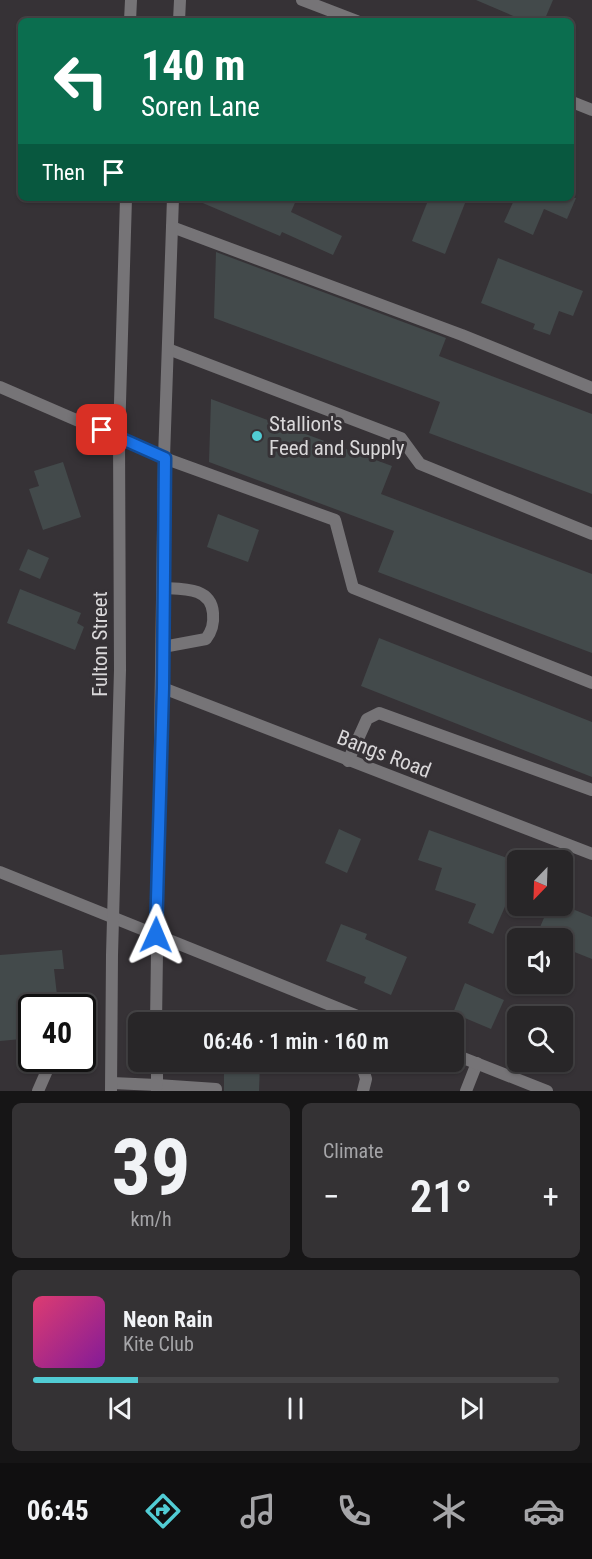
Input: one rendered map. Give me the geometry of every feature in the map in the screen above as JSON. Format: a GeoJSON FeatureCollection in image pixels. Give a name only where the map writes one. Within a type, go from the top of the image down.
{"type":"FeatureCollection","features":[{"type":"Feature","properties":{"kind":"street"},"geometry":{"type":"LineString","coordinates":[[130,18],[131,0]]}},
{"type":"Feature","properties":{"kind":"street"},"geometry":{"type":"LineString","coordinates":[[180,0],[180,18]]}},
{"type":"Feature","properties":{"kind":"street"},"geometry":{"type":"LineString","coordinates":[[302,0],[349,18]]}},
{"type":"Feature","properties":{"kind":"street"},"geometry":{"type":"LineString","coordinates":[[574,103],[592,110]]}},
{"type":"Feature","properties":{"kind":"street","name":"Fulton Street"},"geometry":{"type":"LineString","coordinates":[[111,1087],[112,918],[120,676],[119,437],[126,201]]}},
{"type":"Feature","properties":{"kind":"street"},"geometry":{"type":"LineString","coordinates":[[156,1012],[165,458],[173,201]]}},
{"type":"Feature","properties":{"kind":"street"},"geometry":{"type":"LineString","coordinates":[[172,227],[462,335],[592,388]]}},
{"type":"Feature","properties":{"kind":"street"},"geometry":{"type":"LineString","coordinates":[[168,349],[401,438],[420,464],[592,534]]}},
{"type":"Feature","properties":{"kind":"street"},"geometry":{"type":"LineString","coordinates":[[0,387],[165,458],[335,520],[353,588],[592,683]]}},
{"type":"Feature","properties":{"kind":"street"},"geometry":{"type":"LineString","coordinates":[[163,647],[206,639],[212,632],[213,620],[212,607],[206,596],[194,590],[164,588]]}},
{"type":"Feature","properties":{"kind":"street","name":"Bangs Road"},"geometry":{"type":"LineString","coordinates":[[163,688],[592,854]]}},
{"type":"Feature","properties":{"kind":"street"},"geometry":{"type":"LineString","coordinates":[[348,761],[367,719],[379,713],[592,790]]}},
{"type":"Feature","properties":{"kind":"street"},"geometry":{"type":"LineString","coordinates":[[0,873],[344,1012]]}},
{"type":"Feature","properties":{"kind":"street"},"geometry":{"type":"LineString","coordinates":[[464,1058],[547,1091]]}},
{"type":"Feature","properties":{"kind":"street"},"geometry":{"type":"LineString","coordinates":[[466,1091],[477,1063]]}},
{"type":"Feature","properties":{"kind":"street"},"geometry":{"type":"LineString","coordinates":[[38,1091],[46,1072]]}},
{"type":"Feature","properties":{"kind":"street"},"geometry":{"type":"LineString","coordinates":[[157,1072],[157,1088]]}},
{"type":"Feature","properties":{"kind":"street"},"geometry":{"type":"LineString","coordinates":[[363,1091],[366,1079],[364,1072]]}},
{"type":"Feature","properties":{"kind":"street"},"geometry":{"type":"LineString","coordinates":[[111,1087],[216,1089]]}},
{"type":"Feature","properties":{"kind":"building"},"geometry":{"type":"Polygon","coordinates":[[[476,0],[553,0],[545,18],[518,18],[476,0]]]}},
{"type":"Feature","properties":{"kind":"building"},"geometry":{"type":"Polygon","coordinates":[[[576,198],[567,219],[544,209],[533,235],[504,222],[514,201],[574,201],[576,198]]]}},
{"type":"Feature","properties":{"kind":"building"},"geometry":{"type":"Polygon","coordinates":[[[198,201],[296,201],[291,212],[342,236],[333,255],[282,232],[280,236],[198,201]]]}},
{"type":"Feature","properties":{"kind":"building"},"geometry":{"type":"Polygon","coordinates":[[[428,201],[466,201],[445,254],[412,241],[428,201]]]}},
{"type":"Feature","properties":{"kind":"building"},"geometry":{"type":"Polygon","coordinates":[[[216,252],[446,338],[439,356],[592,414],[592,494],[429,433],[440,402],[214,318],[216,252]]]}},
{"type":"Feature","properties":{"kind":"building"},"geometry":{"type":"Polygon","coordinates":[[[498,258],[583,291],[573,316],[559,311],[550,335],[533,329],[535,324],[481,303],[498,258]]]}},
{"type":"Feature","properties":{"kind":"building"},"geometry":{"type":"Polygon","coordinates":[[[211,399],[392,466],[381,494],[592,574],[592,653],[378,572],[394,531],[209,462],[211,399]]]}},
{"type":"Feature","properties":{"kind":"building"},"geometry":{"type":"Polygon","coordinates":[[[63,462],[81,517],[43,530],[29,489],[39,486],[34,471],[63,462]]]}},
{"type":"Feature","properties":{"kind":"building"},"geometry":{"type":"Polygon","coordinates":[[[218,514],[259,530],[248,562],[207,547],[218,514]]]}},
{"type":"Feature","properties":{"kind":"building"},"geometry":{"type":"Polygon","coordinates":[[[28,549],[49,558],[40,579],[19,570],[28,549]]]}},
{"type":"Feature","properties":{"kind":"building"},"geometry":{"type":"Polygon","coordinates":[[[20,589],[81,613],[77,623],[84,627],[75,650],[7,623],[20,589]]]}},
{"type":"Feature","properties":{"kind":"building"},"geometry":{"type":"Polygon","coordinates":[[[379,638],[592,722],[592,777],[361,686],[379,638]]]}},
{"type":"Feature","properties":{"kind":"building"},"geometry":{"type":"Polygon","coordinates":[[[339,829],[361,839],[347,873],[325,863],[339,829]]]}},
{"type":"Feature","properties":{"kind":"building"},"geometry":{"type":"Polygon","coordinates":[[[429,830],[507,858],[507,902],[493,934],[468,923],[476,904],[435,890],[442,868],[418,860],[429,830]]]}},
{"type":"Feature","properties":{"kind":"building"},"geometry":{"type":"Polygon","coordinates":[[[573,909],[592,917],[592,959],[573,951],[573,928],[540,928],[545,916],[573,916],[573,909]]]}},
{"type":"Feature","properties":{"kind":"building"},"geometry":{"type":"Polygon","coordinates":[[[341,924],[367,934],[365,939],[407,957],[391,995],[364,983],[366,977],[326,961],[341,924]]]}},
{"type":"Feature","properties":{"kind":"building"},"geometry":{"type":"Polygon","coordinates":[[[62,950],[64,969],[54,969],[57,994],[18,994],[18,1039],[0,1041],[0,955],[62,950]]]}},
{"type":"Feature","properties":{"kind":"building"},"geometry":{"type":"Polygon","coordinates":[[[465,983],[504,1000],[491,1029],[464,1018],[464,1012],[453,1012],[465,983]]]}},
{"type":"Feature","properties":{"kind":"building"},"geometry":{"type":"Polygon","coordinates":[[[224,1072],[260,1072],[259,1091],[224,1091],[224,1072]]]}},
{"type":"Feature","properties":{"kind":"place","name":"Stallion's Feed and Supply"},"geometry":{"type":"Point","coordinates":[257,436]}},
{"type":"Feature","properties":{"kind":"route"},"geometry":{"type":"LineString","coordinates":[[102,430],[165,458],[163,688],[156,935]]}}]}
